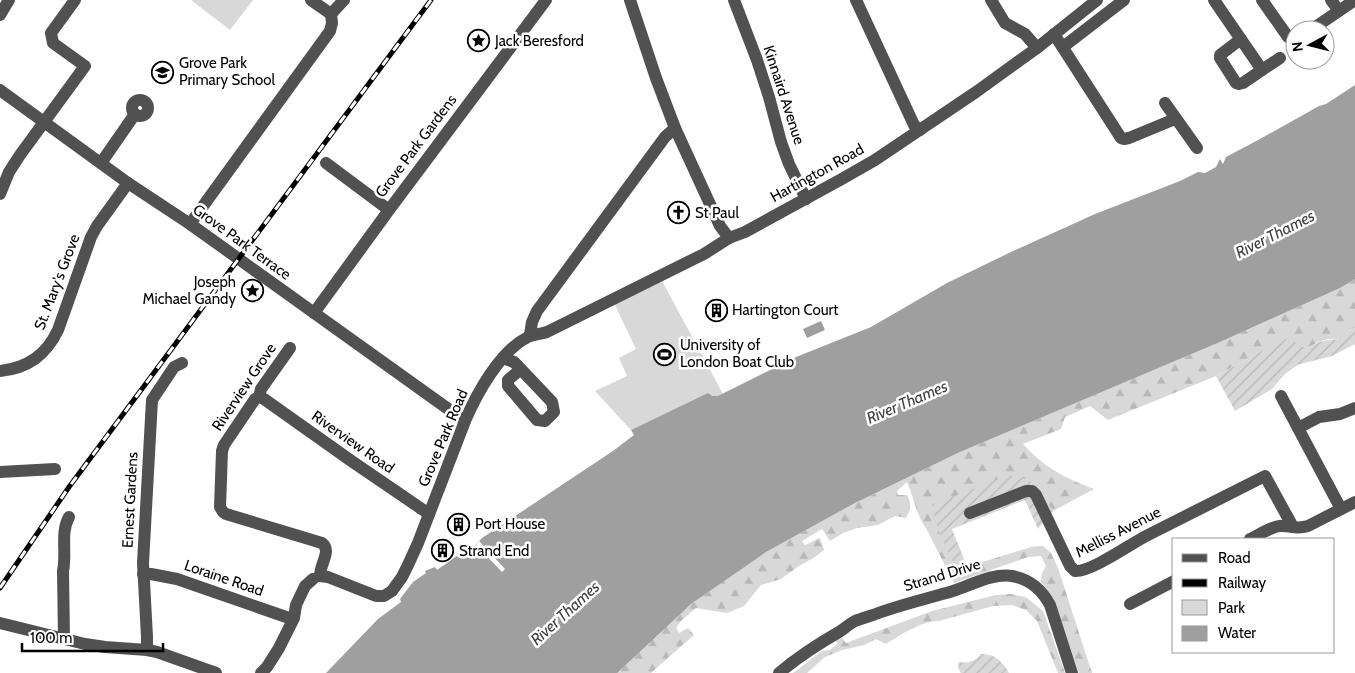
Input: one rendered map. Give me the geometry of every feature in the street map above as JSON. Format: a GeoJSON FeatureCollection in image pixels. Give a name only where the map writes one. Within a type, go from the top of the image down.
{"type":"FeatureCollection","features":[{"type":"Feature","properties":{"kind":"street"},"geometry":{"type":"LineString","coordinates":[[0,15],[9,0]]}},
{"type":"Feature","properties":{"kind":"street"},"geometry":{"type":"LineString","coordinates":[[0,194],[14,164],[85,66],[53,43],[51,33],[75,0]]}},
{"type":"Feature","properties":{"kind":"street"},"geometry":{"type":"LineString","coordinates":[[190,224],[330,31],[332,23],[331,14],[311,0]]}},
{"type":"Feature","properties":{"kind":"street"},"geometry":{"type":"LineString","coordinates":[[331,14],[344,0]]}},
{"type":"Feature","properties":{"kind":"street","name":"Grove Park Gardens"},"geometry":{"type":"LineString","coordinates":[[314,313],[546,0]]}},
{"type":"Feature","properties":{"kind":"street"},"geometry":{"type":"LineString","coordinates":[[630,0],[675,128],[720,226],[729,238]]}},
{"type":"Feature","properties":{"kind":"street","name":"Kinnaird Avenue"},"geometry":{"type":"LineString","coordinates":[[734,0],[757,60],[781,142],[806,199]]}},
{"type":"Feature","properties":{"kind":"street"},"geometry":{"type":"LineString","coordinates":[[856,0],[914,125],[920,130]]}},
{"type":"Feature","properties":{"kind":"street"},"geometry":{"type":"LineString","coordinates":[[991,0],[1005,23],[1025,34],[1037,48]]}},
{"type":"Feature","properties":{"kind":"street","name":"Hartington Road"},"geometry":{"type":"LineString","coordinates":[[530,335],[544,333],[555,328],[704,254],[729,238],[745,232],[860,169],[976,92],[1037,48],[1097,0]]}},
{"type":"Feature","properties":{"kind":"street"},"geometry":{"type":"LineString","coordinates":[[1063,47],[1124,0]]}},
{"type":"Feature","properties":{"kind":"street"},"geometry":{"type":"LineString","coordinates":[[1214,0],[1262,70]]}},
{"type":"Feature","properties":{"kind":"street"},"geometry":{"type":"LineString","coordinates":[[1262,0],[1285,29]]}},
{"type":"Feature","properties":{"kind":"street"},"geometry":{"type":"LineString","coordinates":[[1331,0],[1339,11]]}},
{"type":"Feature","properties":{"kind":"street"},"geometry":{"type":"LineString","coordinates":[[1325,20],[1355,0]]}},
{"type":"Feature","properties":{"kind":"street"},"geometry":{"type":"LineString","coordinates":[[1054,34],[1121,138],[1129,138],[1175,119]]}},
{"type":"Feature","properties":{"kind":"street"},"geometry":{"type":"LineString","coordinates":[[1241,39],[1220,55],[1236,83],[1243,83],[1280,58]]}},
{"type":"Feature","properties":{"kind":"street","name":"Grove Park Terrace"},"geometry":{"type":"LineString","coordinates":[[0,91],[465,421]]}},
{"type":"Feature","properties":{"kind":"street"},"geometry":{"type":"LineString","coordinates":[[1165,103],[1197,148]]}},
{"type":"Feature","properties":{"kind":"street"},"geometry":{"type":"LineString","coordinates":[[101,164],[135,114]]}},
{"type":"Feature","properties":{"kind":"street"},"geometry":{"type":"LineString","coordinates":[[530,335],[532,322],[537,311],[665,138],[675,128]]}},
{"type":"Feature","properties":{"kind":"street"},"geometry":{"type":"LineString","coordinates":[[326,163],[389,210]]}},
{"type":"Feature","properties":{"kind":"street","name":"St. Mary's Grove"},"geometry":{"type":"LineString","coordinates":[[0,371],[17,368],[30,362],[50,344],[58,330],[91,237],[128,183]]}},
{"type":"Feature","properties":{"kind":"street","name":"Grove Park Road"},"geometry":{"type":"LineString","coordinates":[[317,578],[328,577],[371,595],[387,595],[395,587],[414,554],[465,421],[479,392],[516,344],[530,335]]}},
{"type":"Feature","properties":{"kind":"street","name":"Riverview Grove"},"geometry":{"type":"LineString","coordinates":[[290,348],[261,389],[259,397],[255,399],[224,445],[222,451],[221,510],[226,514],[322,543],[326,546],[327,551],[317,578]]}},
{"type":"Feature","properties":{"kind":"street"},"geometry":{"type":"LineString","coordinates":[[504,358],[514,362],[521,370]]}},
{"type":"Feature","properties":{"kind":"street","name":"Ernest Gardens"},"geometry":{"type":"LineString","coordinates":[[146,650],[147,637],[143,574],[152,400],[174,367],[182,363]]}},
{"type":"Feature","properties":{"kind":"street"},"geometry":{"type":"LineString","coordinates":[[1281,396],[1341,509]]}},
{"type":"Feature","properties":{"kind":"street","name":"Riverview Road"},"geometry":{"type":"LineString","coordinates":[[259,397],[429,514]]}},
{"type":"Feature","properties":{"kind":"street"},"geometry":{"type":"LineString","coordinates":[[1298,428],[1319,417],[1340,414],[1355,408]]}},
{"type":"Feature","properties":{"kind":"street"},"geometry":{"type":"LineString","coordinates":[[0,472],[55,469]]}},
{"type":"Feature","properties":{"kind":"street","name":"Melliss Avenue"},"geometry":{"type":"LineString","coordinates":[[970,513],[1026,491],[1032,491],[1036,495],[1070,566],[1074,571],[1080,572],[1146,536],[1266,476],[1293,528]]}},
{"type":"Feature","properties":{"kind":"street"},"geometry":{"type":"LineString","coordinates":[[1252,538],[1271,528],[1280,526],[1299,528],[1308,526],[1355,502]]}},
{"type":"Feature","properties":{"kind":"street"},"geometry":{"type":"LineString","coordinates":[[64,639],[64,533],[69,517]]}},
{"type":"Feature","properties":{"kind":"street","name":"Loraine Road"},"geometry":{"type":"LineString","coordinates":[[143,574],[177,579],[293,619]]}},
{"type":"Feature","properties":{"kind":"street","name":"Strand Drive"},"geometry":{"type":"LineString","coordinates":[[779,673],[810,649],[855,621],[894,607],[1002,576],[1024,579],[1033,584],[1046,596],[1072,673]]}},
{"type":"Feature","properties":{"kind":"street"},"geometry":{"type":"LineString","coordinates":[[261,673],[279,648],[293,619],[296,605],[305,586],[317,578]]}},
{"type":"Feature","properties":{"kind":"street"},"geometry":{"type":"LineString","coordinates":[[1130,604],[1172,581]]}},
{"type":"Feature","properties":{"kind":"street"},"geometry":{"type":"LineString","coordinates":[[0,623],[105,647],[146,650],[171,656],[216,673]]}},
{"type":"Feature","properties":{"kind":"green space"},"geometry":{"type":"Polygon","coordinates":[[[191,0],[253,0],[230,30],[191,0]]]}},
{"type":"Feature","properties":{"kind":"green space"},"geometry":{"type":"Polygon","coordinates":[[[1355,279],[1355,328],[1350,330],[1341,340],[1328,339],[1306,349],[1258,353],[1216,376],[1108,420],[1090,406],[1065,417],[1061,429],[1023,444],[1038,459],[1055,471],[1094,489],[1053,511],[1029,481],[931,505],[957,570],[1031,547],[1043,546],[1051,553],[1058,568],[1092,673],[1079,673],[1053,598],[1041,582],[1042,573],[1046,566],[1041,556],[1028,557],[954,583],[921,519],[907,482],[897,491],[898,495],[907,495],[910,501],[910,509],[906,518],[895,516],[878,525],[857,528],[843,533],[830,541],[822,529],[802,541],[805,545],[820,538],[824,550],[781,579],[761,585],[744,606],[727,613],[696,608],[676,628],[679,633],[688,628],[694,635],[651,673],[607,673],[691,604],[738,571],[766,552],[855,503],[960,452],[1220,342],[1340,288],[1355,279]]]}},
{"type":"Feature","properties":{"kind":"green space","name":"University of London Boat Club"},"geometry":{"type":"Polygon","coordinates":[[[662,281],[723,394],[712,396],[669,412],[631,430],[595,391],[627,376],[619,358],[636,349],[614,303],[662,281]]]}},
{"type":"Feature","properties":{"kind":"green space"},"geometry":{"type":"Polygon","coordinates":[[[1355,328],[1355,344],[1332,356],[1297,365],[1284,375],[1272,389],[1235,411],[1216,376],[1289,338],[1306,349],[1322,341],[1341,340],[1350,330],[1355,328]]]}},
{"type":"Feature","properties":{"kind":"green space"},"geometry":{"type":"Polygon","coordinates":[[[1009,475],[1029,480],[1053,511],[1038,529],[1025,500],[952,529],[964,559],[957,570],[941,537],[931,505],[1009,475]]]}},
{"type":"Feature","properties":{"kind":"green space"},"geometry":{"type":"Polygon","coordinates":[[[1012,594],[1027,598],[1043,611],[1065,673],[1058,673],[1037,621],[1026,610],[1012,605],[993,606],[925,623],[886,644],[876,639],[864,645],[842,650],[825,657],[807,673],[793,673],[822,651],[830,650],[837,644],[836,641],[842,638],[846,643],[932,611],[996,595],[1012,594]]]}},
{"type":"Feature","properties":{"kind":"green space"},"geometry":{"type":"Polygon","coordinates":[[[981,654],[990,655],[998,659],[1009,673],[961,673],[958,668],[959,662],[966,663],[972,661],[981,654]]]}},
{"type":"Feature","properties":{"kind":"water","name":"River Thames"},"geometry":{"type":"Polygon","coordinates":[[[1355,85],[1355,279],[1340,288],[1220,342],[960,452],[855,503],[766,552],[691,604],[617,673],[326,673],[378,619],[401,602],[400,599],[413,582],[426,573],[425,571],[435,567],[437,570],[465,550],[470,551],[482,538],[613,451],[634,435],[631,430],[708,393],[712,396],[718,396],[796,357],[871,327],[947,283],[1095,214],[1180,181],[1198,172],[1205,173],[1216,167],[1220,159],[1223,164],[1226,157],[1319,106],[1326,104],[1355,85]]]}},
{"type":"Feature","properties":{"kind":"water"},"geometry":{"type":"Polygon","coordinates":[[[821,321],[825,330],[807,338],[803,329],[821,321]]]}},
{"type":"Feature","properties":{"kind":"pier"},"geometry":{"type":"Polygon","coordinates":[[[479,541],[505,569],[502,572],[476,545],[479,541]]]}},
{"type":"Feature","properties":{"kind":"railway"},"geometry":{"type":"LineString","coordinates":[[0,588],[69,487],[431,0]]}},
{"type":"Feature","properties":{"kind":"place","name":"Jack Beresford"},"geometry":{"type":"Point","coordinates":[479,41]}},
{"type":"Feature","properties":{"kind":"place","name":"Grove Park Primary School"},"geometry":{"type":"Point","coordinates":[163,72]}},
{"type":"Feature","properties":{"kind":"place","name":"St Paul"},"geometry":{"type":"Point","coordinates":[679,213]}},
{"type":"Feature","properties":{"kind":"place","name":"Joseph Michael Gandy"},"geometry":{"type":"Point","coordinates":[252,291]}},
{"type":"Feature","properties":{"kind":"place","name":"Hartington Court"},"geometry":{"type":"Point","coordinates":[716,310]}},
{"type":"Feature","properties":{"kind":"place","name":"University of London Boat Club"},"geometry":{"type":"Point","coordinates":[664,354]}},
{"type":"Feature","properties":{"kind":"place","name":"Port House"},"geometry":{"type":"Point","coordinates":[459,524]}},
{"type":"Feature","properties":{"kind":"place","name":"Strand End"},"geometry":{"type":"Point","coordinates":[443,551]}}]}
